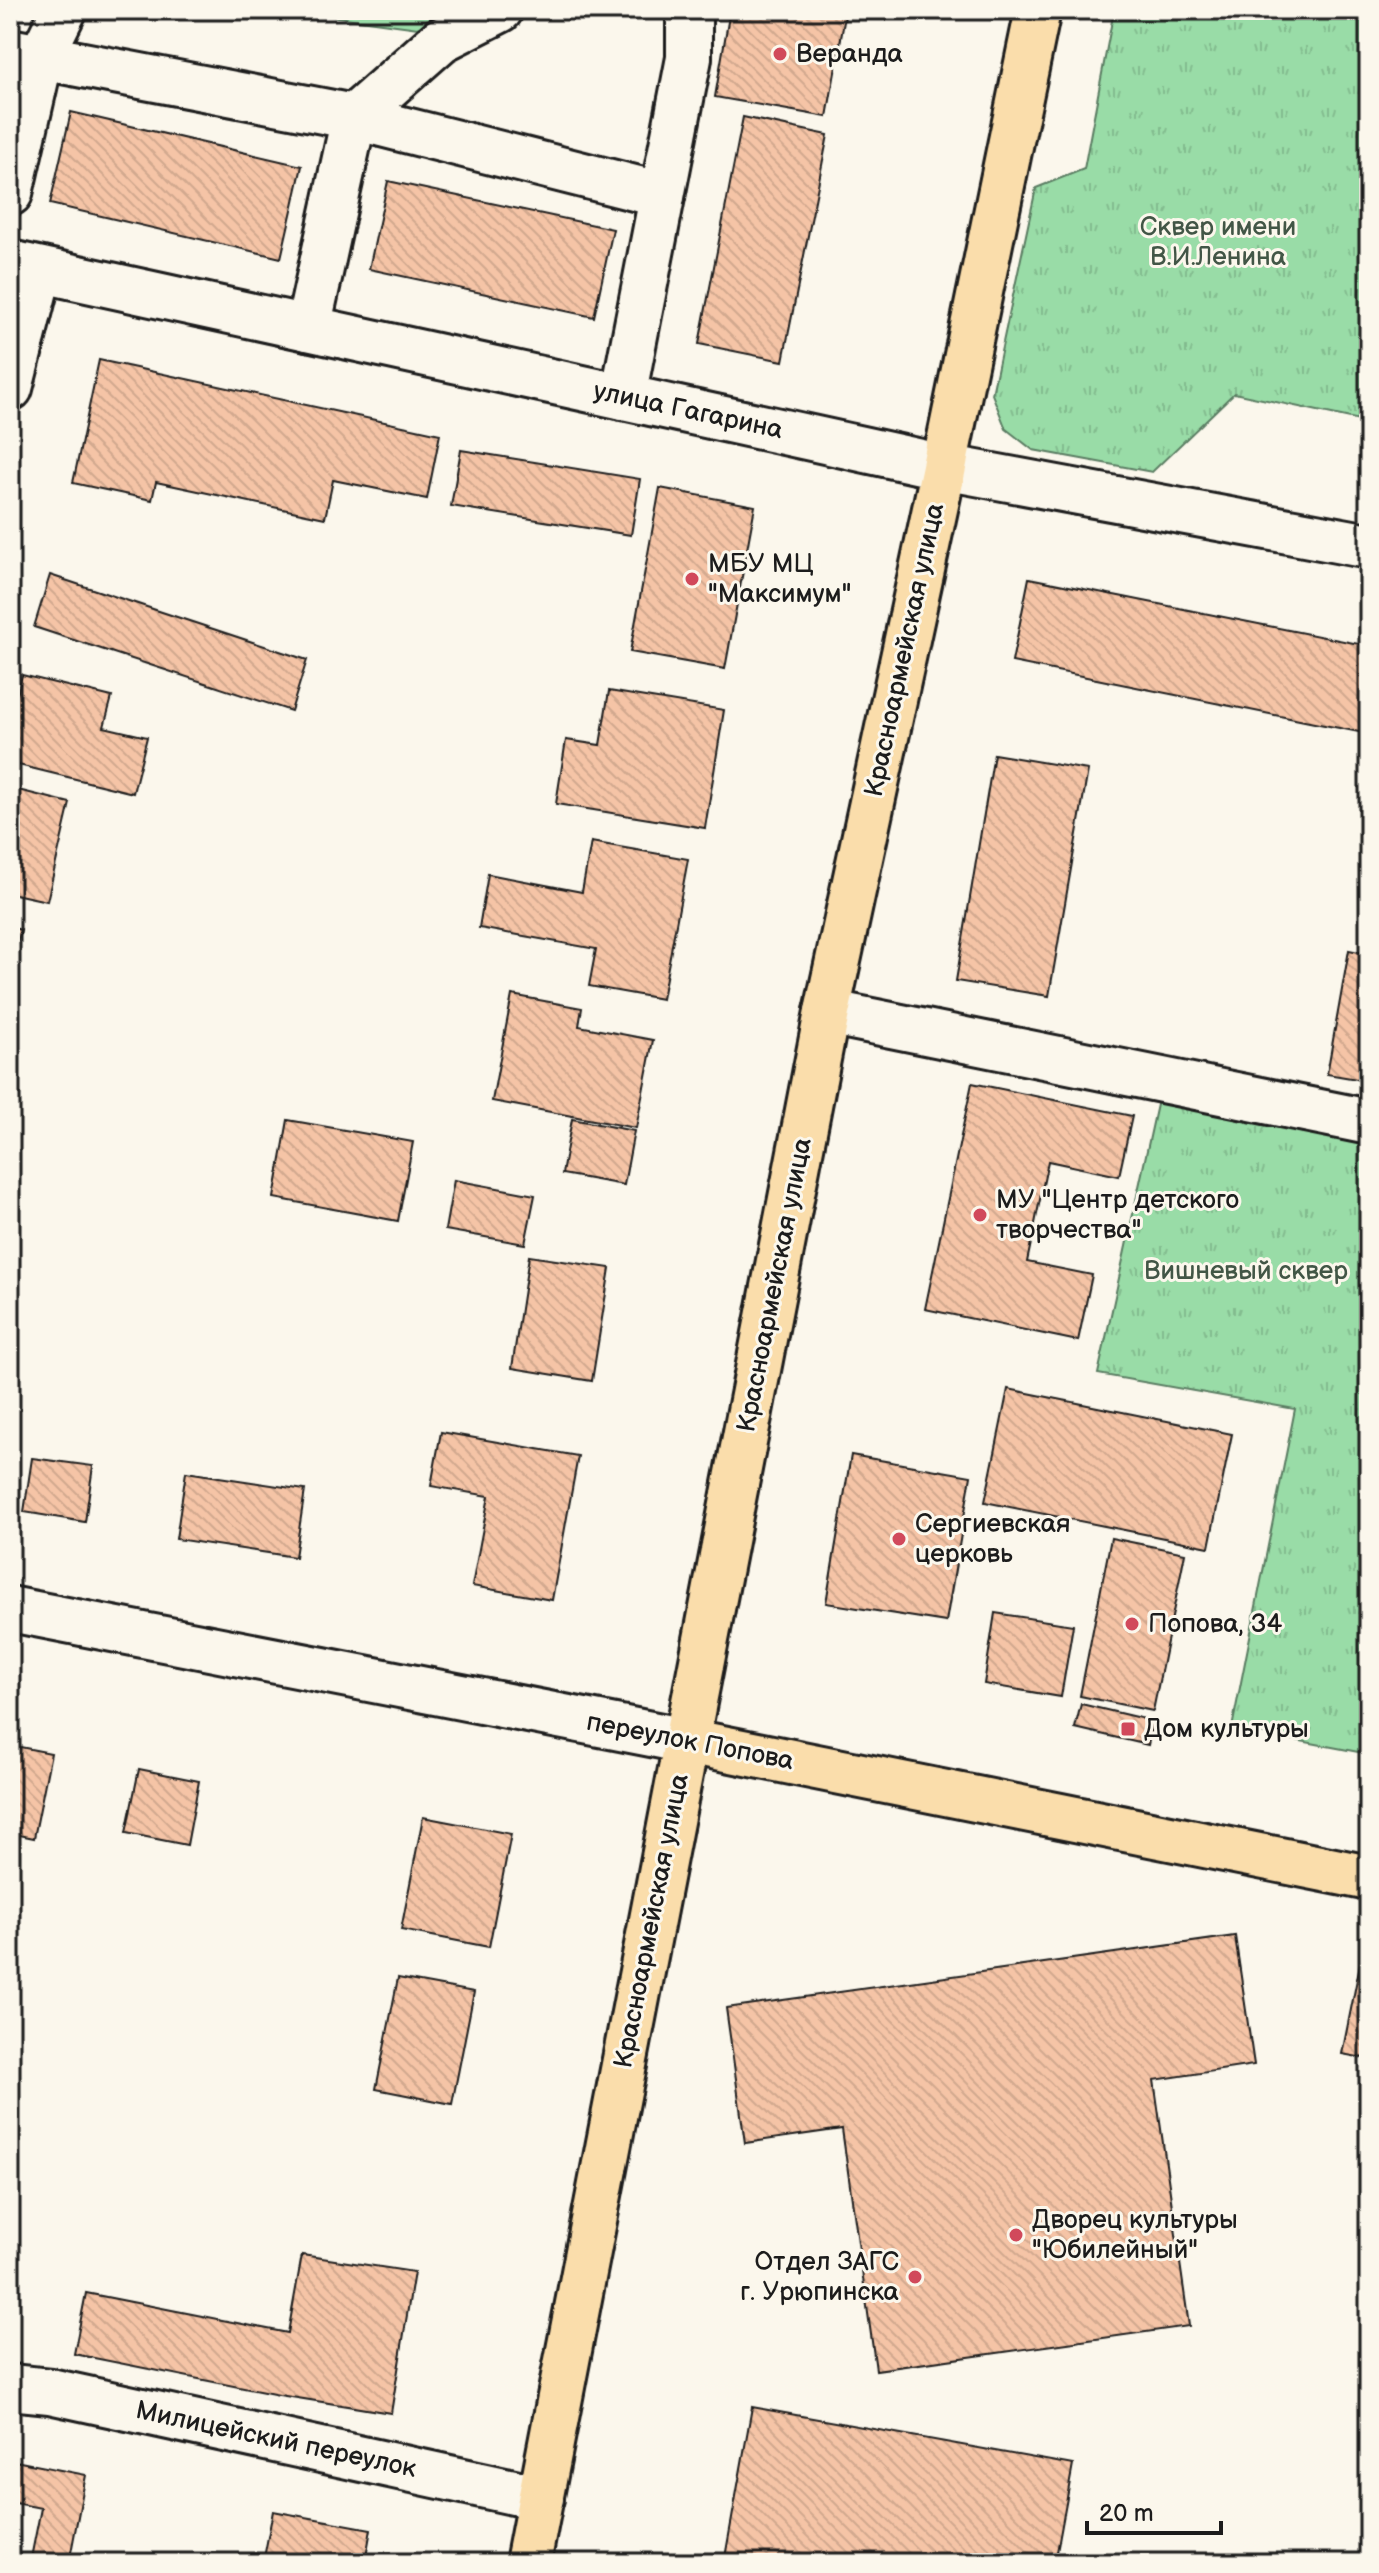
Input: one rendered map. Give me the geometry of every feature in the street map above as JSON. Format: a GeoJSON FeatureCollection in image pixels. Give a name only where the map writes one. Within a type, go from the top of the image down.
{"type":"FeatureCollection","features":[{"type":"Feature","properties":{"kind":"main road","name":"Красноармейская улица"},"geometry":{"type":"LineString","coordinates":[[528,2563],[827,1012],[1038,10]]}},
{"type":"Feature","properties":{"kind":"main road","name":"переулок Попова"},"geometry":{"type":"LineString","coordinates":[[687,1741],[1369,1878]]}},
{"type":"Feature","properties":{"kind":"street"},"geometry":{"type":"LineString","coordinates":[[10,193],[25,54],[64,10]]}},
{"type":"Feature","properties":{"kind":"street"},"geometry":{"type":"LineString","coordinates":[[308,328],[354,117],[441,40],[500,10]]}},
{"type":"Feature","properties":{"kind":"street"},"geometry":{"type":"LineString","coordinates":[[623,397],[689,58],[689,10]]}},
{"type":"Feature","properties":{"kind":"street"},"geometry":{"type":"LineString","coordinates":[[25,54],[354,117],[662,195]]}},
{"type":"Feature","properties":{"kind":"street"},"geometry":{"type":"LineString","coordinates":[[10,388],[25,267]]}},
{"type":"Feature","properties":{"kind":"street","name":"улица Гагарина"},"geometry":{"type":"LineString","coordinates":[[25,267],[944,467],[1369,546]]}},
{"type":"Feature","properties":{"kind":"street"},"geometry":{"type":"LineString","coordinates":[[827,1012],[1369,1122]]}},
{"type":"Feature","properties":{"kind":"street","name":"переулок Попова"},"geometry":{"type":"LineString","coordinates":[[10,1609],[687,1741]]}},
{"type":"Feature","properties":{"kind":"street","name":"Милицейский переулок"},"geometry":{"type":"LineString","coordinates":[[10,2387],[50,2391],[541,2498]]}},
{"type":"Feature","properties":{"kind":"green space"},"geometry":{"type":"Polygon","coordinates":[[[286,10],[468,10],[418,28],[286,10]]]}},
{"type":"Feature","properties":{"kind":"green space","name":"Сквер имени В.И.Ленина"},"geometry":{"type":"Polygon","coordinates":[[[1114,10],[1369,10],[1369,422],[1234,393],[1152,472],[1033,450],[1006,429],[992,394],[1036,188],[1084,169],[1114,10]]]}},
{"type":"Feature","properties":{"kind":"green space","name":"Вишневый сквер"},"geometry":{"type":"Polygon","coordinates":[[[1158,1100],[1369,1143],[1369,1754],[1232,1728],[1295,1409],[1098,1374],[1158,1100]]]}},
{"type":"Feature","properties":{"kind":"building","name":"Веранда"},"geometry":{"type":"Polygon","coordinates":[[[730,10],[846,10],[827,117],[715,97],[730,10]]]}},
{"type":"Feature","properties":{"kind":"building"},"geometry":{"type":"Polygon","coordinates":[[[71,112],[302,166],[281,258],[50,204],[71,112]]]}},
{"type":"Feature","properties":{"kind":"building"},"geometry":{"type":"Polygon","coordinates":[[[743,117],[828,135],[783,361],[699,344],[743,117]]]}},
{"type":"Feature","properties":{"kind":"building"},"geometry":{"type":"Polygon","coordinates":[[[388,181],[613,229],[594,317],[369,269],[388,181]]]}},
{"type":"Feature","properties":{"kind":"building"},"geometry":{"type":"Polygon","coordinates":[[[99,360],[440,434],[427,499],[333,480],[325,518],[156,482],[152,500],[73,483],[99,360]]]}},
{"type":"Feature","properties":{"kind":"building"},"geometry":{"type":"Polygon","coordinates":[[[461,450],[640,479],[631,535],[451,506],[461,450]]]}},
{"type":"Feature","properties":{"kind":"building","name":"МБУ МЦ \"Максимум\""},"geometry":{"type":"Polygon","coordinates":[[[660,488],[755,506],[725,669],[630,652],[660,488]]]}},
{"type":"Feature","properties":{"kind":"building"},"geometry":{"type":"Polygon","coordinates":[[[50,575],[307,660],[291,711],[34,627],[50,575]]]}},
{"type":"Feature","properties":{"kind":"building"},"geometry":{"type":"Polygon","coordinates":[[[1029,578],[1369,646],[1369,734],[1012,662],[1029,578]]]}},
{"type":"Feature","properties":{"kind":"building"},"geometry":{"type":"Polygon","coordinates":[[[22,675],[112,697],[104,727],[147,737],[133,793],[10,763],[10,723],[22,675]]]}},
{"type":"Feature","properties":{"kind":"building"},"geometry":{"type":"Polygon","coordinates":[[[609,691],[724,710],[705,828],[556,804],[566,740],[600,745],[609,691]]]}},
{"type":"Feature","properties":{"kind":"building"},"geometry":{"type":"Polygon","coordinates":[[[994,754],[1088,770],[1049,996],[956,981],[994,754]]]}},
{"type":"Feature","properties":{"kind":"building"},"geometry":{"type":"Polygon","coordinates":[[[10,788],[70,803],[47,901],[10,893],[10,788]]]}},
{"type":"Feature","properties":{"kind":"building"},"geometry":{"type":"Polygon","coordinates":[[[591,842],[688,859],[662,999],[589,986],[596,949],[479,928],[488,874],[582,892],[591,842]]]}},
{"type":"Feature","properties":{"kind":"building"},"geometry":{"type":"Polygon","coordinates":[[[10,927],[21,930],[10,970],[10,927]]]}},
{"type":"Feature","properties":{"kind":"building"},"geometry":{"type":"Polygon","coordinates":[[[1349,950],[1369,954],[1369,1081],[1327,1074],[1349,950]]]}},
{"type":"Feature","properties":{"kind":"building"},"geometry":{"type":"Polygon","coordinates":[[[512,995],[582,1008],[579,1026],[653,1040],[636,1128],[492,1101],[512,995]]]}},
{"type":"Feature","properties":{"kind":"building"},"geometry":{"type":"Polygon","coordinates":[[[972,1083],[1132,1116],[1119,1176],[1048,1161],[1027,1262],[1092,1275],[1078,1341],[925,1309],[972,1083]]]}},
{"type":"Feature","properties":{"kind":"building"},"geometry":{"type":"Polygon","coordinates":[[[572,1119],[634,1131],[624,1185],[562,1174],[572,1119]]]}},
{"type":"Feature","properties":{"kind":"building"},"geometry":{"type":"Polygon","coordinates":[[[288,1120],[413,1142],[398,1221],[274,1198],[288,1120]]]}},
{"type":"Feature","properties":{"kind":"building"},"geometry":{"type":"Polygon","coordinates":[[[454,1180],[535,1195],[525,1244],[445,1230],[454,1180]]]}},
{"type":"Feature","properties":{"kind":"building"},"geometry":{"type":"Polygon","coordinates":[[[529,1256],[610,1268],[592,1381],[512,1368],[529,1256]]]}},
{"type":"Feature","properties":{"kind":"building"},"geometry":{"type":"Polygon","coordinates":[[[1008,1389],[1232,1434],[1209,1547],[985,1502],[1008,1389]]]}},
{"type":"Feature","properties":{"kind":"building"},"geometry":{"type":"Polygon","coordinates":[[[441,1432],[578,1456],[552,1600],[472,1586],[489,1496],[431,1486],[441,1432]]]}},
{"type":"Feature","properties":{"kind":"building","name":"Сергиевская церковь"},"geometry":{"type":"Polygon","coordinates":[[[851,1455],[971,1476],[946,1622],[826,1603],[851,1455]]]}},
{"type":"Feature","properties":{"kind":"building"},"geometry":{"type":"Polygon","coordinates":[[[32,1458],[93,1466],[85,1522],[24,1512],[32,1458]]]}},
{"type":"Feature","properties":{"kind":"building"},"geometry":{"type":"Polygon","coordinates":[[[186,1472],[305,1490],[295,1557],[176,1539],[186,1472]]]}},
{"type":"Feature","properties":{"kind":"building","name":"Попова, 34"},"geometry":{"type":"Polygon","coordinates":[[[1111,1538],[1185,1553],[1153,1711],[1080,1696],[1111,1538]]]}},
{"type":"Feature","properties":{"kind":"building"},"geometry":{"type":"Polygon","coordinates":[[[995,1613],[1073,1625],[1061,1697],[984,1684],[995,1613]]]}},
{"type":"Feature","properties":{"kind":"building"},"geometry":{"type":"Polygon","coordinates":[[[1081,1704],[1153,1721],[1148,1745],[1075,1728],[1081,1704]]]}},
{"type":"Feature","properties":{"kind":"building"},"geometry":{"type":"Polygon","coordinates":[[[10,1745],[51,1753],[34,1838],[10,1833],[10,1745]]]}},
{"type":"Feature","properties":{"kind":"building"},"geometry":{"type":"Polygon","coordinates":[[[139,1769],[199,1781],[187,1845],[126,1833],[139,1769]]]}},
{"type":"Feature","properties":{"kind":"building"},"geometry":{"type":"Polygon","coordinates":[[[423,1817],[511,1834],[489,1947],[401,1930],[423,1817]]]}},
{"type":"Feature","properties":{"kind":"building","name":"Дворец культуры \"Юбилейный\""},"geometry":{"type":"Polygon","coordinates":[[[1235,1936],[1254,2065],[1154,2080],[1189,2326],[876,2370],[842,2129],[745,2143],[726,2008],[1235,1936]]]}},
{"type":"Feature","properties":{"kind":"building"},"geometry":{"type":"Polygon","coordinates":[[[1360,1964],[1369,1965],[1369,2059],[1342,2054],[1360,1964]]]}},
{"type":"Feature","properties":{"kind":"building"},"geometry":{"type":"Polygon","coordinates":[[[398,1978],[474,1992],[452,2104],[376,2089],[398,1978]]]}},
{"type":"Feature","properties":{"kind":"building"},"geometry":{"type":"Polygon","coordinates":[[[302,2255],[414,2272],[391,2413],[279,2395],[74,2354],[86,2293],[288,2333],[302,2255]]]}},
{"type":"Feature","properties":{"kind":"building"},"geometry":{"type":"Polygon","coordinates":[[[752,2407],[1073,2465],[1055,2563],[724,2563],[752,2407]]]}},
{"type":"Feature","properties":{"kind":"building"},"geometry":{"type":"Polygon","coordinates":[[[10,2460],[86,2475],[69,2563],[30,2563],[41,2508],[10,2502],[10,2460]]]}},
{"type":"Feature","properties":{"kind":"building"},"geometry":{"type":"Polygon","coordinates":[[[273,2511],[371,2529],[365,2563],[263,2563],[273,2511]]]}},
{"type":"Feature","properties":{"kind":"place","name":"Веранда"},"geometry":{"type":"Point","coordinates":[780,54]}},
{"type":"Feature","properties":{"kind":"place","name":"МБУ МЦ \"Максимум\""},"geometry":{"type":"Point","coordinates":[692,579]}},
{"type":"Feature","properties":{"kind":"place","name":"МУ \"Центр детского творчества\""},"geometry":{"type":"Point","coordinates":[980,1215]}},
{"type":"Feature","properties":{"kind":"place","name":"Сергиевская церковь"},"geometry":{"type":"Point","coordinates":[899,1539]}},
{"type":"Feature","properties":{"kind":"place","name":"Попова, 34"},"geometry":{"type":"Point","coordinates":[1132,1624]}},
{"type":"Feature","properties":{"kind":"place","name":"Дом культуры"},"geometry":{"type":"Point","coordinates":[1128,1729]}},
{"type":"Feature","properties":{"kind":"place","name":"Дворец культуры \"Юбилейный\""},"geometry":{"type":"Point","coordinates":[1016,2235]}},
{"type":"Feature","properties":{"kind":"place","name":"Отдел ЗАГС г. Урюпинска"},"geometry":{"type":"Point","coordinates":[915,2277]}}]}
